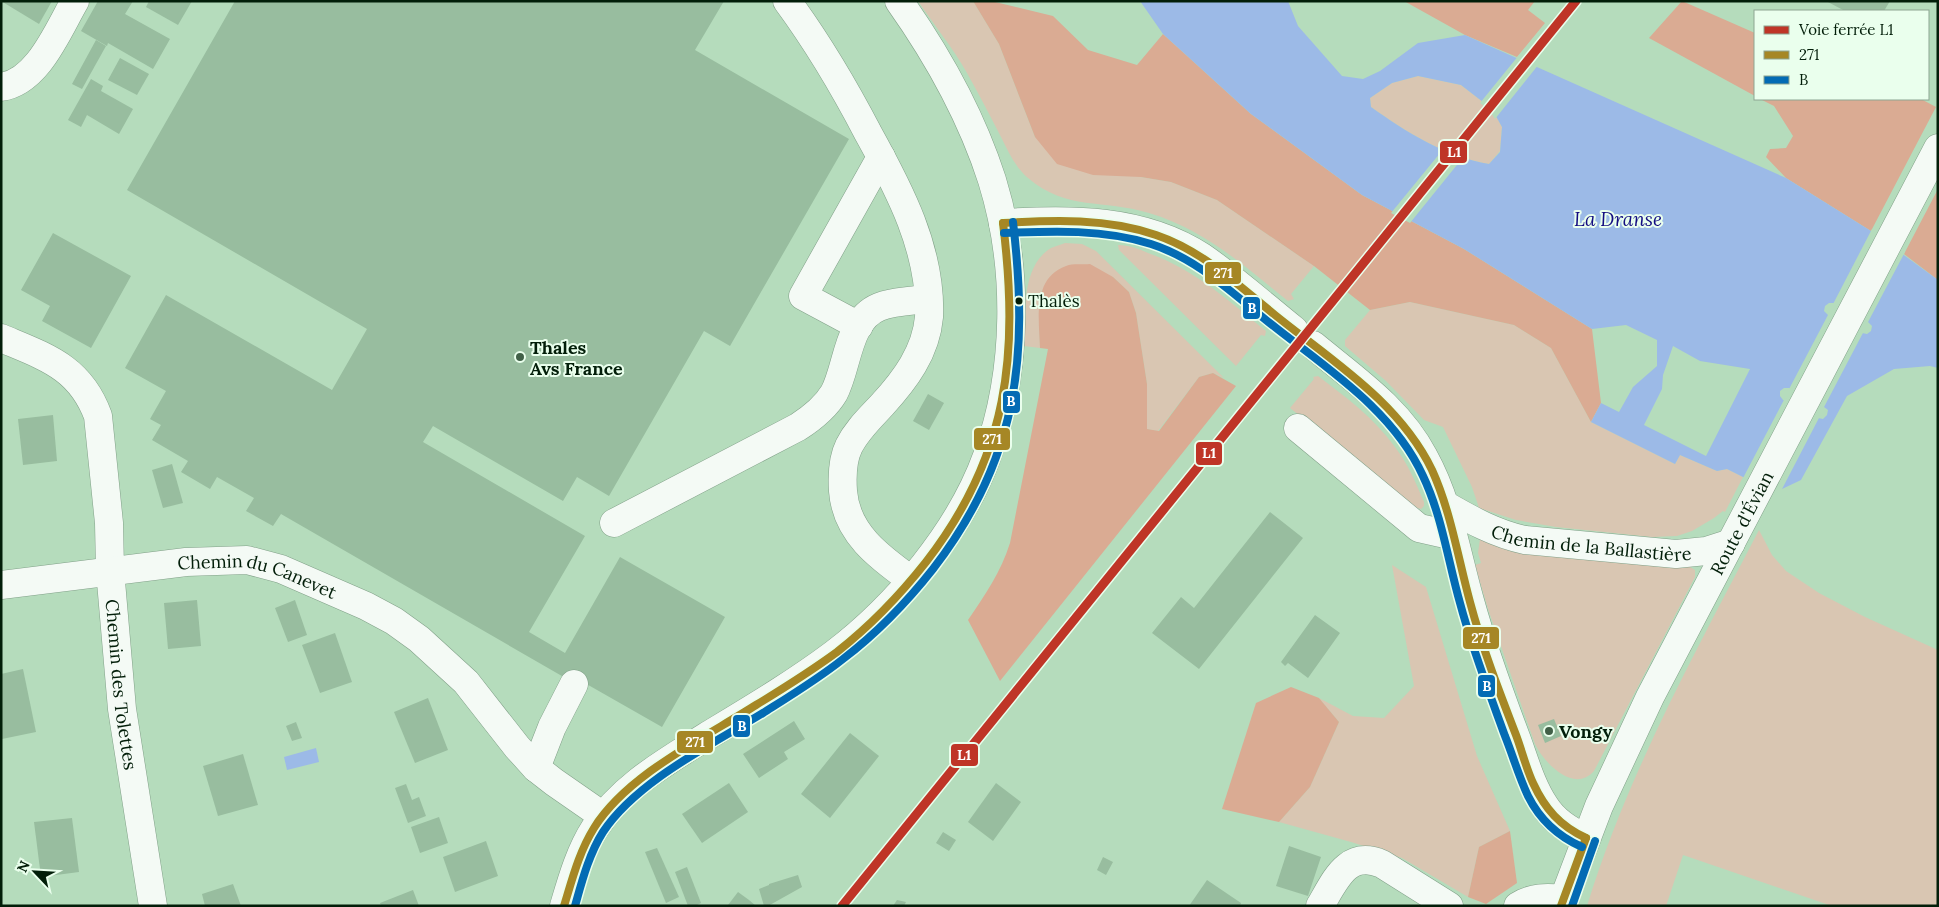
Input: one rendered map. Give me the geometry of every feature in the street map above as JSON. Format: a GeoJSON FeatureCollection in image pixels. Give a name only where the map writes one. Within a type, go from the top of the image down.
{"type":"FeatureCollection","features":[{"type":"Feature","properties":{"kind":"street"},"geometry":{"type":"LineString","coordinates":[[1,87],[16,83],[37,64],[74,1]]}},
{"type":"Feature","properties":{"kind":"street"},"geometry":{"type":"LineString","coordinates":[[787,1],[826,57],[901,196],[917,238],[925,272],[929,316],[922,350],[911,370],[897,388],[857,433],[848,448],[842,479],[843,497],[855,528],[877,554],[912,580]]}},
{"type":"Feature","properties":{"kind":"street"},"geometry":{"type":"LineString","coordinates":[[564,906],[580,856],[594,829],[617,800],[650,772],[799,678],[836,652],[888,606],[912,580],[954,522],[972,491],[987,458],[1002,400],[1010,341],[1011,301],[1009,262],[1003,223],[992,180],[959,99],[938,61],[899,1]]}},
{"type":"Feature","properties":{"kind":"street","name":"Route d'Évian"},"geometry":{"type":"LineString","coordinates":[[1562,902],[1586,838],[1719,547],[1748,511],[1938,148]]}},
{"type":"Feature","properties":{"kind":"street"},"geometry":{"type":"LineString","coordinates":[[858,326],[803,296],[881,157]]}},
{"type":"Feature","properties":{"kind":"street"},"geometry":{"type":"LineString","coordinates":[[1003,223],[1055,221],[1109,223],[1157,235],[1201,256],[1386,406],[1405,427],[1424,456],[1445,505],[1465,528],[1478,626],[1509,718],[1535,786],[1553,817],[1567,828],[1586,838]]}},
{"type":"Feature","properties":{"kind":"street"},"geometry":{"type":"LineString","coordinates":[[614,523],[812,418],[834,393],[858,326],[870,312],[878,307],[928,299]]}},
{"type":"Feature","properties":{"kind":"street"},"geometry":{"type":"LineString","coordinates":[[1,338],[61,366],[74,376],[92,400],[98,416],[101,435],[109,524],[110,570],[1,585]]}},
{"type":"Feature","properties":{"kind":"street"},"geometry":{"type":"LineString","coordinates":[[1298,428],[1419,528],[1441,534],[1465,528]]}},
{"type":"Feature","properties":{"kind":"street","name":"Chemin de la Ballastière"},"geometry":{"type":"LineString","coordinates":[[1465,528],[1525,540],[1676,554],[1719,547]]}},
{"type":"Feature","properties":{"kind":"street","name":"Chemin du Canevet"},"geometry":{"type":"LineString","coordinates":[[110,570],[186,562],[247,560],[281,569],[338,592],[394,621],[443,659],[471,687],[536,768],[603,816]]}},
{"type":"Feature","properties":{"kind":"street","name":"Chemin des Tolettes"},"geometry":{"type":"LineString","coordinates":[[110,570],[122,709],[153,906]]}},
{"type":"Feature","properties":{"kind":"street"},"geometry":{"type":"LineString","coordinates":[[536,768],[552,727],[574,684]]}},
{"type":"Feature","properties":{"kind":"street"},"geometry":{"type":"LineString","coordinates":[[1320,906],[1345,868],[1354,862],[1363,860],[1373,860],[1382,864],[1449,906]]}},
{"type":"Feature","properties":{"kind":"street"},"geometry":{"type":"LineString","coordinates":[[1518,906],[1537,898],[1550,897],[1562,902]]}},
{"type":"Feature","properties":{"kind":"shaded area"},"geometry":{"type":"Polygon","coordinates":[[[918,1],[973,1],[999,44],[1035,137],[1141,177],[1171,182],[1217,200],[1314,266],[1291,294],[1294,299],[1288,301],[1223,250],[1169,220],[1132,209],[1071,200],[1043,188],[1028,178],[1012,159],[962,64],[918,1]]]}},
{"type":"Feature","properties":{"kind":"shaded area"},"geometry":{"type":"Polygon","coordinates":[[[973,1],[991,1],[1053,16],[1088,50],[1137,65],[1163,34],[1251,114],[1362,195],[1464,249],[1592,329],[1601,403],[1591,422],[1551,348],[1514,325],[1410,302],[1370,310],[1314,266],[1217,200],[1171,182],[1141,177],[1093,175],[1057,164],[1035,137],[999,44],[973,1]]]}},
{"type":"Feature","properties":{"kind":"shaded area"},"geometry":{"type":"Polygon","coordinates":[[[1404,1],[1535,1],[1528,10],[1545,23],[1517,57],[1465,35],[1404,1]]]}},
{"type":"Feature","properties":{"kind":"shaded area"},"geometry":{"type":"Polygon","coordinates":[[[1682,1],[1754,33],[1754,95],[1649,38],[1682,1]]]}},
{"type":"Feature","properties":{"kind":"shaded area"},"geometry":{"type":"Polygon","coordinates":[[[1418,76],[1461,85],[1492,109],[1502,127],[1500,151],[1489,164],[1457,156],[1427,142],[1371,107],[1370,98],[1392,83],[1418,76]]]}},
{"type":"Feature","properties":{"kind":"shaded area"},"geometry":{"type":"Polygon","coordinates":[[[1762,100],[1923,100],[1936,107],[1871,231],[1786,178],[1766,157],[1770,149],[1786,148],[1793,136],[1774,106],[1762,100]]]}},
{"type":"Feature","properties":{"kind":"shaded area"},"geometry":{"type":"Polygon","coordinates":[[[1938,189],[1938,280],[1904,254],[1938,189]]]}},
{"type":"Feature","properties":{"kind":"shaded area"},"geometry":{"type":"Polygon","coordinates":[[[1065,243],[1082,244],[1096,251],[1224,378],[1213,373],[1199,377],[1158,431],[1147,429],[1147,384],[1136,313],[1129,292],[1113,277],[1042,290],[1039,306],[1040,348],[1024,346],[1025,306],[1029,279],[1041,256],[1051,248],[1065,243]]]}},
{"type":"Feature","properties":{"kind":"shaded area"},"geometry":{"type":"Polygon","coordinates":[[[1118,245],[1134,248],[1165,260],[1196,277],[1225,297],[1266,331],[1265,336],[1261,335],[1236,366],[1119,250],[1118,245]]]}},
{"type":"Feature","properties":{"kind":"shaded area"},"geometry":{"type":"Polygon","coordinates":[[[1090,264],[1113,277],[1129,292],[1136,313],[1147,384],[1147,429],[1159,431],[1199,377],[1213,373],[1236,386],[1000,681],[968,620],[997,574],[1010,543],[1048,349],[1040,348],[1039,312],[1043,290],[1047,280],[1055,272],[1069,265],[1090,264]]]}},
{"type":"Feature","properties":{"kind":"shaded area"},"geometry":{"type":"Polygon","coordinates":[[[1410,302],[1514,325],[1551,348],[1591,422],[1675,464],[1680,455],[1717,471],[1727,469],[1743,477],[1725,512],[1723,511],[1692,531],[1677,536],[1652,537],[1556,527],[1516,520],[1479,508],[1472,487],[1443,427],[1424,420],[1386,381],[1345,346],[1345,340],[1370,310],[1410,302]]]}},
{"type":"Feature","properties":{"kind":"shaded area"},"geometry":{"type":"Polygon","coordinates":[[[1318,376],[1369,417],[1387,436],[1400,453],[1415,481],[1424,502],[1424,506],[1421,509],[1417,508],[1290,408],[1314,379],[1313,377],[1318,376]]]}},
{"type":"Feature","properties":{"kind":"shaded area"},"geometry":{"type":"Polygon","coordinates":[[[1759,530],[1772,555],[1786,571],[1819,593],[1865,617],[1938,650],[1938,906],[1832,906],[1683,855],[1666,906],[1587,906],[1622,808],[1664,714],[1759,530]]]}},
{"type":"Feature","properties":{"kind":"shaded area"},"geometry":{"type":"Polygon","coordinates":[[[1480,539],[1535,552],[1690,567],[1695,570],[1695,577],[1594,771],[1586,777],[1578,779],[1569,778],[1560,773],[1545,759],[1535,744],[1488,609],[1475,565],[1481,563],[1478,553],[1480,539]]]}},
{"type":"Feature","properties":{"kind":"shaded area"},"geometry":{"type":"Polygon","coordinates":[[[1392,565],[1426,587],[1477,756],[1510,831],[1479,847],[1468,897],[1402,858],[1279,822],[1310,787],[1339,722],[1319,698],[1353,716],[1384,718],[1414,686],[1392,565]]]}},
{"type":"Feature","properties":{"kind":"shaded area"},"geometry":{"type":"Polygon","coordinates":[[[1291,687],[1319,698],[1339,722],[1310,787],[1279,822],[1222,809],[1256,703],[1291,687]]]}},
{"type":"Feature","properties":{"kind":"shaded area"},"geometry":{"type":"Polygon","coordinates":[[[1510,831],[1517,883],[1486,904],[1468,897],[1479,847],[1510,831]]]}},
{"type":"Feature","properties":{"kind":"water","name":"La Dranse"},"geometry":{"type":"Polygon","coordinates":[[[1140,1],[1288,1],[1298,26],[1342,76],[1363,79],[1380,71],[1418,43],[1465,35],[1786,178],[1871,231],[1938,280],[1938,368],[1930,366],[1894,369],[1847,396],[1801,480],[1782,489],[1743,477],[1727,469],[1717,471],[1680,455],[1675,464],[1591,422],[1601,403],[1619,412],[1633,387],[1657,366],[1657,340],[1626,325],[1592,329],[1464,249],[1362,195],[1251,114],[1163,34],[1140,1]],[[1418,76],[1392,83],[1370,98],[1371,107],[1398,125],[1427,142],[1473,161],[1489,164],[1500,152],[1502,127],[1492,109],[1461,85],[1418,76]],[[1829,303],[1825,306],[1824,311],[1828,315],[1862,333],[1867,334],[1871,331],[1872,326],[1868,322],[1834,303],[1829,303]],[[1673,346],[1663,375],[1662,389],[1644,425],[1706,456],[1750,369],[1700,361],[1673,346]],[[1784,388],[1780,391],[1780,396],[1783,400],[1818,418],[1823,419],[1827,415],[1828,410],[1824,407],[1789,388],[1784,388]]]}},
{"type":"Feature","properties":{"kind":"water"},"geometry":{"type":"Polygon","coordinates":[[[316,748],[319,762],[287,770],[284,757],[316,748]]]}},
{"type":"Feature","properties":{"kind":"pier"},"geometry":{"type":"Polygon","coordinates":[[[1519,55],[1539,64],[1495,119],[1490,111],[1480,103],[1519,55]]]}},
{"type":"Feature","properties":{"kind":"pier"},"geometry":{"type":"Polygon","coordinates":[[[1445,147],[1465,155],[1410,223],[1391,213],[1445,147]]]}},
{"type":"Feature","properties":{"kind":"pier"},"geometry":{"type":"Polygon","coordinates":[[[1872,229],[1905,252],[1867,324],[1832,306],[1872,229]]]}},
{"type":"Feature","properties":{"kind":"pier"},"geometry":{"type":"Polygon","coordinates":[[[1829,313],[1864,331],[1823,409],[1788,391],[1829,313]]]}},
{"type":"Feature","properties":{"kind":"pier"},"geometry":{"type":"Polygon","coordinates":[[[1785,398],[1820,416],[1781,491],[1742,480],[1785,398]]]}},
{"type":"Feature","properties":{"kind":"building"},"geometry":{"type":"Polygon","coordinates":[[[1,1],[52,1],[39,24],[1,1]]]}},
{"type":"Feature","properties":{"kind":"building"},"geometry":{"type":"Polygon","coordinates":[[[98,1],[133,1],[125,14],[170,39],[153,69],[108,43],[107,46],[81,31],[98,1]]]}},
{"type":"Feature","properties":{"kind":"building"},"geometry":{"type":"Polygon","coordinates":[[[149,1],[192,1],[178,25],[146,7],[149,1]]]}},
{"type":"Feature","properties":{"kind":"building","name":"Thales Avs France"},"geometry":{"type":"Polygon","coordinates":[[[235,1],[724,1],[695,50],[849,139],[730,346],[704,331],[609,496],[577,477],[563,501],[433,426],[423,442],[585,536],[529,632],[565,653],[620,557],[725,617],[662,727],[583,682],[581,687],[281,514],[273,526],[246,511],[254,498],[217,477],[210,489],[181,472],[188,461],[152,440],[161,425],[150,419],[166,391],[125,368],[166,295],[332,390],[367,329],[127,190],[235,1]]]}},
{"type":"Feature","properties":{"kind":"building"},"geometry":{"type":"Polygon","coordinates":[[[1826,1],[1890,1],[1885,10],[1843,10],[1826,1]]]}},
{"type":"Feature","properties":{"kind":"building"},"geometry":{"type":"Polygon","coordinates":[[[96,40],[106,46],[82,89],[72,84],[96,40]]]}},
{"type":"Feature","properties":{"kind":"building"},"geometry":{"type":"Polygon","coordinates":[[[120,58],[149,74],[137,95],[108,80],[120,58]]]}},
{"type":"Feature","properties":{"kind":"building"},"geometry":{"type":"Polygon","coordinates":[[[91,79],[103,86],[101,91],[133,109],[119,134],[87,115],[81,127],[68,120],[91,79]]]}},
{"type":"Feature","properties":{"kind":"building"},"geometry":{"type":"Polygon","coordinates":[[[53,233],[131,276],[91,348],[42,321],[50,306],[21,290],[53,233]]]}},
{"type":"Feature","properties":{"kind":"building"},"geometry":{"type":"Polygon","coordinates":[[[928,394],[944,403],[929,430],[913,421],[928,394]]]}},
{"type":"Feature","properties":{"kind":"building"},"geometry":{"type":"Polygon","coordinates":[[[53,415],[57,461],[23,465],[18,419],[53,415]]]}},
{"type":"Feature","properties":{"kind":"building"},"geometry":{"type":"Polygon","coordinates":[[[172,464],[183,503],[163,508],[152,470],[172,464]]]}},
{"type":"Feature","properties":{"kind":"building"},"geometry":{"type":"Polygon","coordinates":[[[1270,512],[1303,538],[1199,669],[1152,633],[1181,597],[1194,608],[1270,512]]]}},
{"type":"Feature","properties":{"kind":"building"},"geometry":{"type":"Polygon","coordinates":[[[197,600],[201,646],[168,649],[164,603],[197,600]]]}},
{"type":"Feature","properties":{"kind":"building"},"geometry":{"type":"Polygon","coordinates":[[[295,600],[307,635],[288,642],[275,608],[295,600]]]}},
{"type":"Feature","properties":{"kind":"building"},"geometry":{"type":"Polygon","coordinates":[[[1315,615],[1340,633],[1308,678],[1288,663],[1285,666],[1281,662],[1315,615]]]}},
{"type":"Feature","properties":{"kind":"building"},"geometry":{"type":"Polygon","coordinates":[[[335,633],[352,682],[320,693],[302,645],[335,633]]]}},
{"type":"Feature","properties":{"kind":"building"},"geometry":{"type":"Polygon","coordinates":[[[23,669],[36,732],[2,739],[1,674],[23,669]]]}},
{"type":"Feature","properties":{"kind":"building"},"geometry":{"type":"Polygon","coordinates":[[[428,698],[448,750],[415,763],[394,712],[428,698]]]}},
{"type":"Feature","properties":{"kind":"building","name":"Vongy"},"geometry":{"type":"Polygon","coordinates":[[[1554,719],[1561,736],[1545,743],[1538,725],[1554,719]]]}},
{"type":"Feature","properties":{"kind":"building"},"geometry":{"type":"Polygon","coordinates":[[[794,721],[805,739],[784,752],[788,759],[759,778],[743,754],[794,721]]]}},
{"type":"Feature","properties":{"kind":"building"},"geometry":{"type":"Polygon","coordinates":[[[296,722],[302,738],[292,741],[286,726],[296,722]]]}},
{"type":"Feature","properties":{"kind":"building"},"geometry":{"type":"Polygon","coordinates":[[[850,733],[879,756],[830,818],[801,794],[850,733]]]}},
{"type":"Feature","properties":{"kind":"building"},"geometry":{"type":"Polygon","coordinates":[[[243,754],[258,805],[218,816],[203,766],[243,754]]]}},
{"type":"Feature","properties":{"kind":"building"},"geometry":{"type":"Polygon","coordinates":[[[729,783],[748,812],[702,843],[682,814],[729,783]]]}},
{"type":"Feature","properties":{"kind":"building"},"geometry":{"type":"Polygon","coordinates":[[[996,783],[1021,802],[993,841],[968,822],[996,783]]]}},
{"type":"Feature","properties":{"kind":"building"},"geometry":{"type":"Polygon","coordinates":[[[406,784],[412,800],[419,797],[426,816],[408,823],[395,788],[406,784]]]}},
{"type":"Feature","properties":{"kind":"building"},"geometry":{"type":"Polygon","coordinates":[[[439,817],[448,843],[420,853],[411,827],[439,817]]]}},
{"type":"Feature","properties":{"kind":"building"},"geometry":{"type":"Polygon","coordinates":[[[72,818],[79,872],[41,877],[34,822],[72,818]]]}},
{"type":"Feature","properties":{"kind":"building"},"geometry":{"type":"Polygon","coordinates":[[[943,832],[956,840],[949,851],[936,843],[943,832]]]}},
{"type":"Feature","properties":{"kind":"building"},"geometry":{"type":"Polygon","coordinates":[[[486,841],[498,876],[455,892],[443,857],[486,841]]]}},
{"type":"Feature","properties":{"kind":"building"},"geometry":{"type":"Polygon","coordinates":[[[1289,846],[1321,857],[1308,896],[1276,886],[1289,846]]]}},
{"type":"Feature","properties":{"kind":"building"},"geometry":{"type":"Polygon","coordinates":[[[657,848],[679,897],[666,903],[645,852],[657,848]]]}},
{"type":"Feature","properties":{"kind":"building"},"geometry":{"type":"Polygon","coordinates":[[[1103,857],[1113,862],[1106,875],[1097,870],[1103,857]]]}},
{"type":"Feature","properties":{"kind":"building"},"geometry":{"type":"Polygon","coordinates":[[[687,867],[701,903],[695,906],[688,906],[675,872],[687,867]]]}},
{"type":"Feature","properties":{"kind":"building"},"geometry":{"type":"Polygon","coordinates":[[[798,875],[802,887],[768,906],[764,906],[759,889],[798,875]]]}},
{"type":"Feature","properties":{"kind":"building"},"geometry":{"type":"Polygon","coordinates":[[[1207,880],[1241,903],[1240,906],[1189,906],[1207,880]]]}},
{"type":"Feature","properties":{"kind":"building"},"geometry":{"type":"Polygon","coordinates":[[[233,884],[241,906],[205,906],[202,894],[233,884]]]}},
{"type":"Feature","properties":{"kind":"building"},"geometry":{"type":"Polygon","coordinates":[[[413,890],[419,906],[381,906],[380,903],[413,890]]]}},
{"type":"Feature","properties":{"kind":"building"},"geometry":{"type":"Polygon","coordinates":[[[738,892],[749,900],[756,906],[729,906],[738,892]]]}},
{"type":"Feature","properties":{"kind":"building"},"geometry":{"type":"Polygon","coordinates":[[[897,900],[906,902],[904,906],[893,906],[897,900]]]}},
{"type":"Feature","properties":{"kind":"rail line","name":"L1"},"geometry":{"type":"LineString","coordinates":[[842,906],[1576,1]]}},
{"type":"Feature","properties":{"kind":"transit line","name":"271"},"geometry":{"type":"LineString","coordinates":[[1003,223],[1042,221],[1100,223],[1137,229],[1173,242],[1205,259],[1341,366],[1383,403],[1418,446],[1439,486],[1480,636],[1533,783],[1554,816],[1568,828],[1586,838]]}},
{"type":"Feature","properties":{"kind":"transit line","name":"B"},"geometry":{"type":"LineString","coordinates":[[575,906],[586,868],[598,840],[635,796],[676,765],[804,687],[856,649],[880,628],[913,593],[933,569],[961,528],[984,487],[1000,446],[1011,405],[1017,362],[1019,318],[1018,271],[1013,222]]}},
{"type":"Feature","properties":{"kind":"transit line","name":"271"},"geometry":{"type":"LineString","coordinates":[[564,906],[576,866],[589,837],[608,809],[626,791],[668,759],[837,652],[873,621],[906,586],[926,562],[954,522],[975,482],[991,442],[1002,402],[1008,360],[1009,316],[1008,271],[1003,223]]}},
{"type":"Feature","properties":{"kind":"transit line","name":"B"},"geometry":{"type":"LineString","coordinates":[[1004,233],[1097,233],[1133,239],[1168,251],[1200,268],[1214,278],[1335,374],[1376,411],[1410,452],[1430,491],[1470,637],[1528,796],[1538,813],[1550,826],[1565,838],[1582,847]]}},
{"type":"Feature","properties":{"kind":"transit line","name":"271"},"geometry":{"type":"LineString","coordinates":[[1561,906],[1586,838]]}},
{"type":"Feature","properties":{"kind":"transit line","name":"B"},"geometry":{"type":"LineString","coordinates":[[1572,906],[1595,841]]}},
{"type":"Feature","properties":{"kind":"place","name":"Thalès"},"geometry":{"type":"Point","coordinates":[1019,301]}},
{"type":"Feature","properties":{"kind":"place","name":"Thales Avs France"},"geometry":{"type":"Point","coordinates":[520,357]}},
{"type":"Feature","properties":{"kind":"place","name":"Vongy"},"geometry":{"type":"Point","coordinates":[1549,731]}}]}
